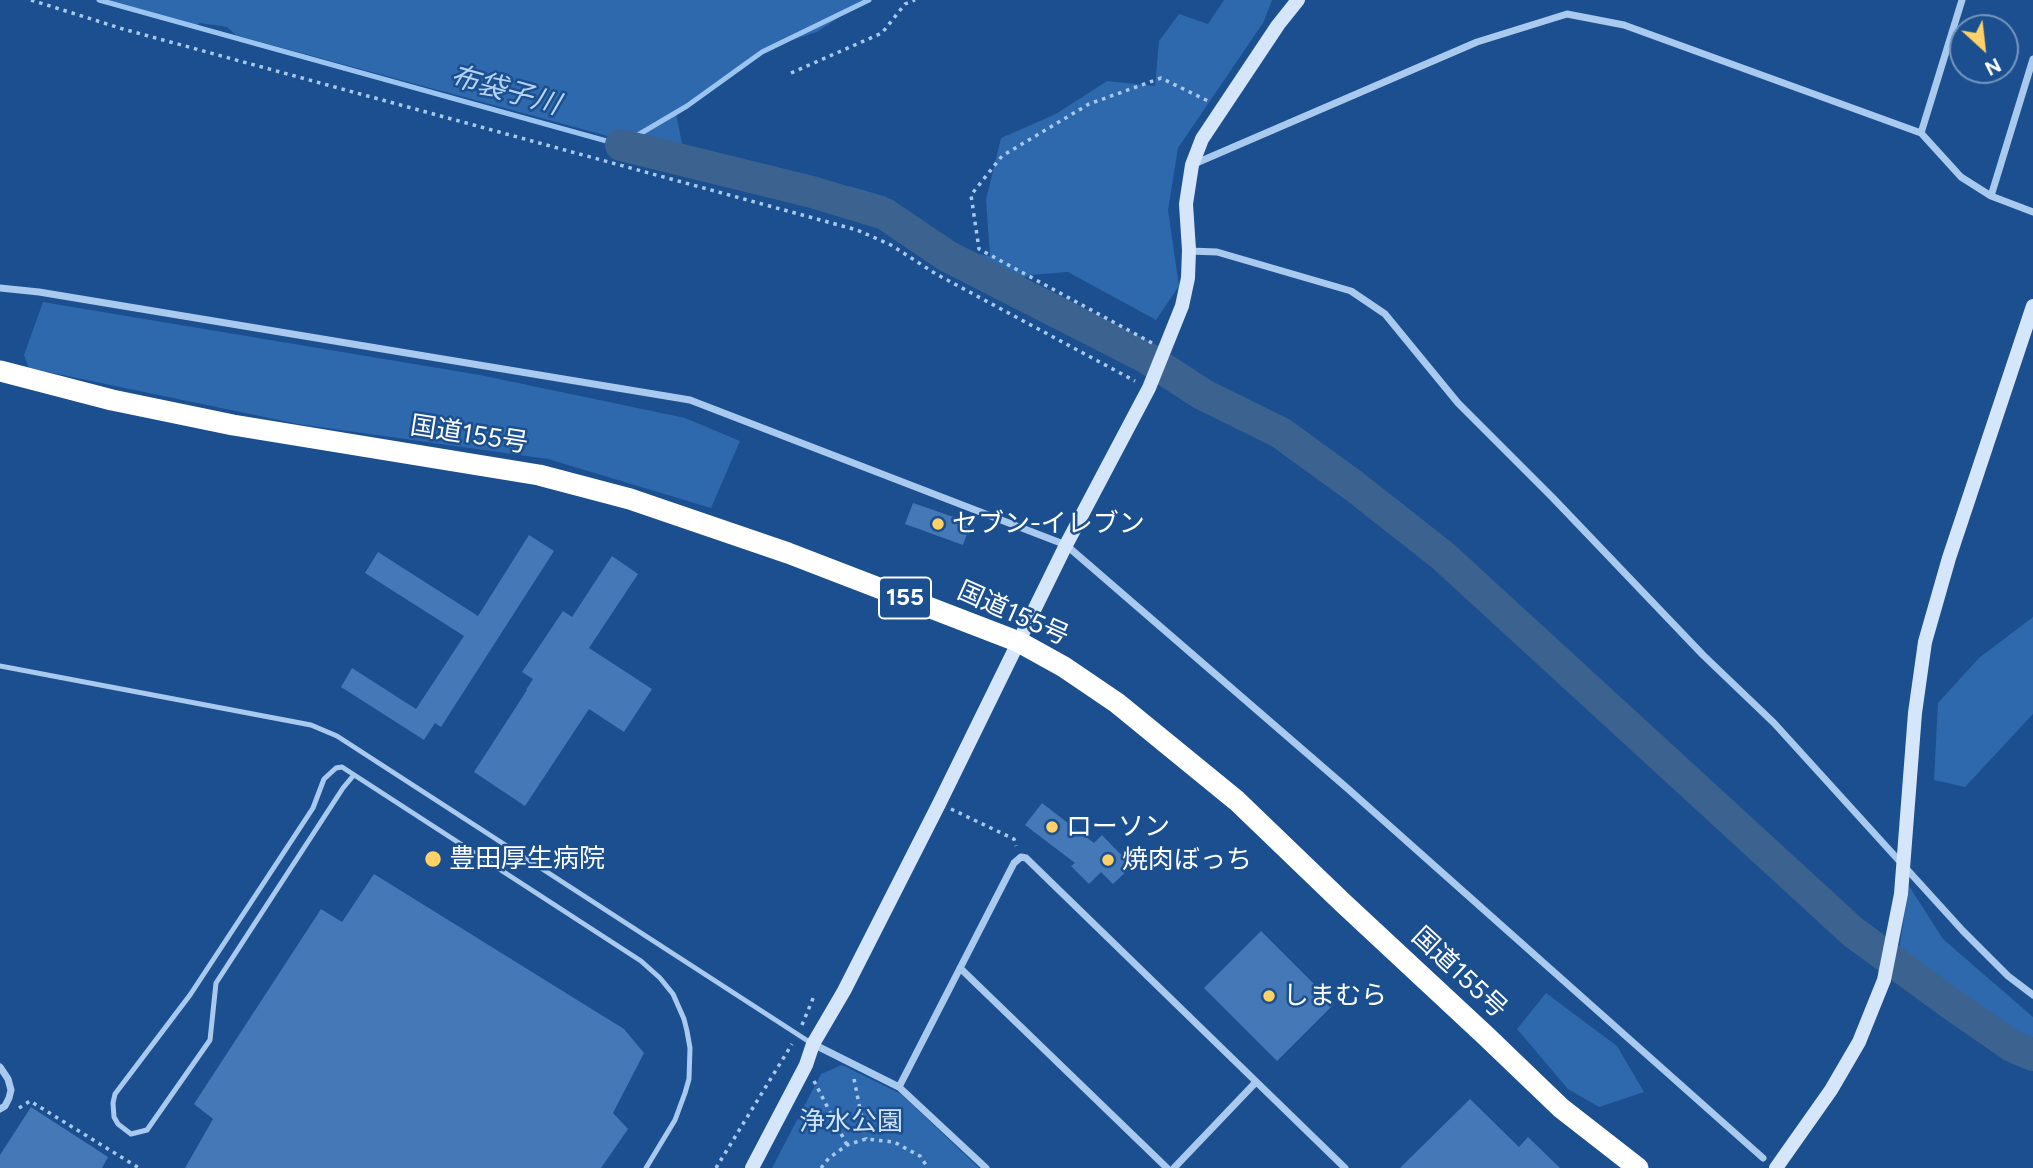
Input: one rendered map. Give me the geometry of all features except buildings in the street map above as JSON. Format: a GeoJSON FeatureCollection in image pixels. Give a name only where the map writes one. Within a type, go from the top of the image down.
{"type":"FeatureCollection","features":[{"type":"Feature","properties":{"kind":"highway","name":"国道155号"},"geometry":{"type":"LineString","coordinates":[[0,371],[112,400],[233,425],[539,475],[617,495],[788,553],[1019,642],[1064,667],[1116,703],[1237,801],[1561,1108],[1638,1168]]}},
{"type":"Feature","properties":{"kind":"street"},"geometry":{"type":"LineString","coordinates":[[752,1168],[806,1065],[813,1044],[844,991],[939,804],[1066,545],[1149,388],[1182,306],[1188,278],[1186,204],[1192,165],[1202,139],[1278,25],[1298,0]]}},
{"type":"Feature","properties":{"kind":"street"},"geometry":{"type":"LineString","coordinates":[[1921,133],[1962,0]]}},
{"type":"Feature","properties":{"kind":"street"},"geometry":{"type":"LineString","coordinates":[[1192,165],[1477,42],[1567,14],[1624,25],[1921,133],[1961,177],[1991,196],[2033,212]]}},
{"type":"Feature","properties":{"kind":"street"},"geometry":{"type":"LineString","coordinates":[[1991,196],[2033,59]]}},
{"type":"Feature","properties":{"kind":"street"},"geometry":{"type":"LineString","coordinates":[[1189,250],[1217,252],[1351,291],[1385,314],[1458,403],[1703,655],[1774,723],[1963,931],[2008,976],[2033,995]]}},
{"type":"Feature","properties":{"kind":"street"},"geometry":{"type":"LineString","coordinates":[[0,288],[39,292],[690,400],[1066,545],[1337,779],[1763,1158]]}},
{"type":"Feature","properties":{"kind":"street"},"geometry":{"type":"LineString","coordinates":[[1776,1168],[1831,1090],[1859,1042],[1884,981],[1901,894],[1915,713],[1925,642],[1949,558],[2033,306]]}},
{"type":"Feature","properties":{"kind":"street"},"geometry":{"type":"LineString","coordinates":[[899,1087],[1014,863],[1021,858],[1030,860],[1346,1168]]}},
{"type":"Feature","properties":{"kind":"street"},"geometry":{"type":"LineString","coordinates":[[960,968],[1167,1168]]}},
{"type":"Feature","properties":{"kind":"street"},"geometry":{"type":"LineString","coordinates":[[813,1044],[899,1087],[986,1168]]}},
{"type":"Feature","properties":{"kind":"street"},"geometry":{"type":"LineString","coordinates":[[0,1067],[11,1090],[5,1106],[0,1109]]}},
{"type":"Feature","properties":{"kind":"street"},"geometry":{"type":"LineString","coordinates":[[1174,1168],[1256,1082]]}},
{"type":"Feature","properties":{"kind":"lane"},"geometry":{"type":"LineString","coordinates":[[0,666],[311,725],[337,736],[813,1044]]}},
{"type":"Feature","properties":{"kind":"lane"},"geometry":{"type":"LineString","coordinates":[[353,776],[342,788],[216,982],[209,1040],[147,1130],[131,1134],[118,1124],[114,1117],[115,1094],[190,995],[313,808],[324,779],[336,768],[342,767],[641,961],[673,994],[687,1031],[690,1048],[689,1079],[675,1120],[646,1168]]}},
{"type":"Feature","properties":{"kind":"path"},"geometry":{"type":"LineString","coordinates":[[31,0],[123,29],[857,230],[891,245],[936,274],[1149,388]]}},
{"type":"Feature","properties":{"kind":"path"},"geometry":{"type":"LineString","coordinates":[[790,73],[882,33],[905,4],[915,0]]}},
{"type":"Feature","properties":{"kind":"path"},"geometry":{"type":"LineString","coordinates":[[1165,351],[979,249],[971,195],[1002,156],[1089,104],[1161,78],[1223,108]]}},
{"type":"Feature","properties":{"kind":"path"},"geometry":{"type":"LineString","coordinates":[[939,804],[1014,839],[1021,858]]}},
{"type":"Feature","properties":{"kind":"path"},"geometry":{"type":"LineString","coordinates":[[716,1168],[798,1034],[814,996]]}},
{"type":"Feature","properties":{"kind":"path"},"geometry":{"type":"LineString","coordinates":[[851,1063],[866,1139]]}},
{"type":"Feature","properties":{"kind":"path"},"geometry":{"type":"LineString","coordinates":[[806,1065],[847,1145]]}},
{"type":"Feature","properties":{"kind":"path"},"geometry":{"type":"LineString","coordinates":[[19,1108],[30,1101],[139,1168]]}},
{"type":"Feature","properties":{"kind":"path"},"geometry":{"type":"LineString","coordinates":[[821,1168],[829,1158],[847,1145],[866,1139],[894,1142],[920,1156],[928,1168]]}},
{"type":"Feature","properties":{"kind":"green space"},"geometry":{"type":"Polygon","coordinates":[[[103,0],[865,0],[817,32],[760,50],[709,93],[676,113],[683,149],[723,172],[813,197],[852,187],[887,197],[895,227],[933,248],[990,256],[986,200],[1001,138],[1056,114],[1107,81],[1155,86],[1159,41],[1179,14],[1208,24],[1224,0],[1272,0],[1263,23],[1178,148],[1168,210],[1179,286],[1156,320],[1068,272],[1030,275],[1003,286],[973,284],[878,228],[664,163],[615,138],[236,35],[227,27],[200,23],[193,28],[103,0]]]}},
{"type":"Feature","properties":{"kind":"green space"},"geometry":{"type":"Polygon","coordinates":[[[43,302],[480,375],[685,418],[740,441],[711,508],[548,459],[298,424],[29,368],[24,355],[43,302]]]}},
{"type":"Feature","properties":{"kind":"green space"},"geometry":{"type":"Polygon","coordinates":[[[2033,617],[2033,714],[1965,787],[1934,780],[1938,703],[1979,658],[2033,617]]]}},
{"type":"Feature","properties":{"kind":"green space"},"geometry":{"type":"Polygon","coordinates":[[[1909,886],[1943,939],[2033,1017],[2033,1046],[2021,1041],[1898,956],[1909,886]]]}},
{"type":"Feature","properties":{"kind":"green space"},"geometry":{"type":"Polygon","coordinates":[[[1546,993],[1617,1046],[1644,1092],[1599,1107],[1568,1089],[1517,1029],[1546,993]]]}},
{"type":"Feature","properties":{"kind":"green space","name":"浄水公園"},"geometry":{"type":"Polygon","coordinates":[[[842,1065],[901,1094],[979,1168],[772,1168],[821,1074],[842,1065]]]}},
{"type":"Feature","properties":{"kind":"waterway","name":"布袋子川"},"geometry":{"type":"LineString","coordinates":[[99,0],[621,145],[687,106],[762,52],[869,0]]}},
{"type":"Feature","properties":{"kind":"waterway"},"geometry":{"type":"LineString","coordinates":[[621,145],[812,192],[885,214],[947,256],[1147,358],[1202,394],[1281,433],[1443,556],[1853,932],[2012,1046],[2033,1055]]}},
{"type":"Feature","properties":{"kind":"place","name":"セブン-イレブン"},"geometry":{"type":"Point","coordinates":[938,524]}},
{"type":"Feature","properties":{"kind":"place","name":"ローソン"},"geometry":{"type":"Point","coordinates":[1052,827]}},
{"type":"Feature","properties":{"kind":"place","name":"豊田厚生病院"},"geometry":{"type":"Point","coordinates":[433,859]}},
{"type":"Feature","properties":{"kind":"place","name":"焼肉ぼっち"},"geometry":{"type":"Point","coordinates":[1108,860]}},
{"type":"Feature","properties":{"kind":"place","name":"しまむら"},"geometry":{"type":"Point","coordinates":[1269,996]}}]}
